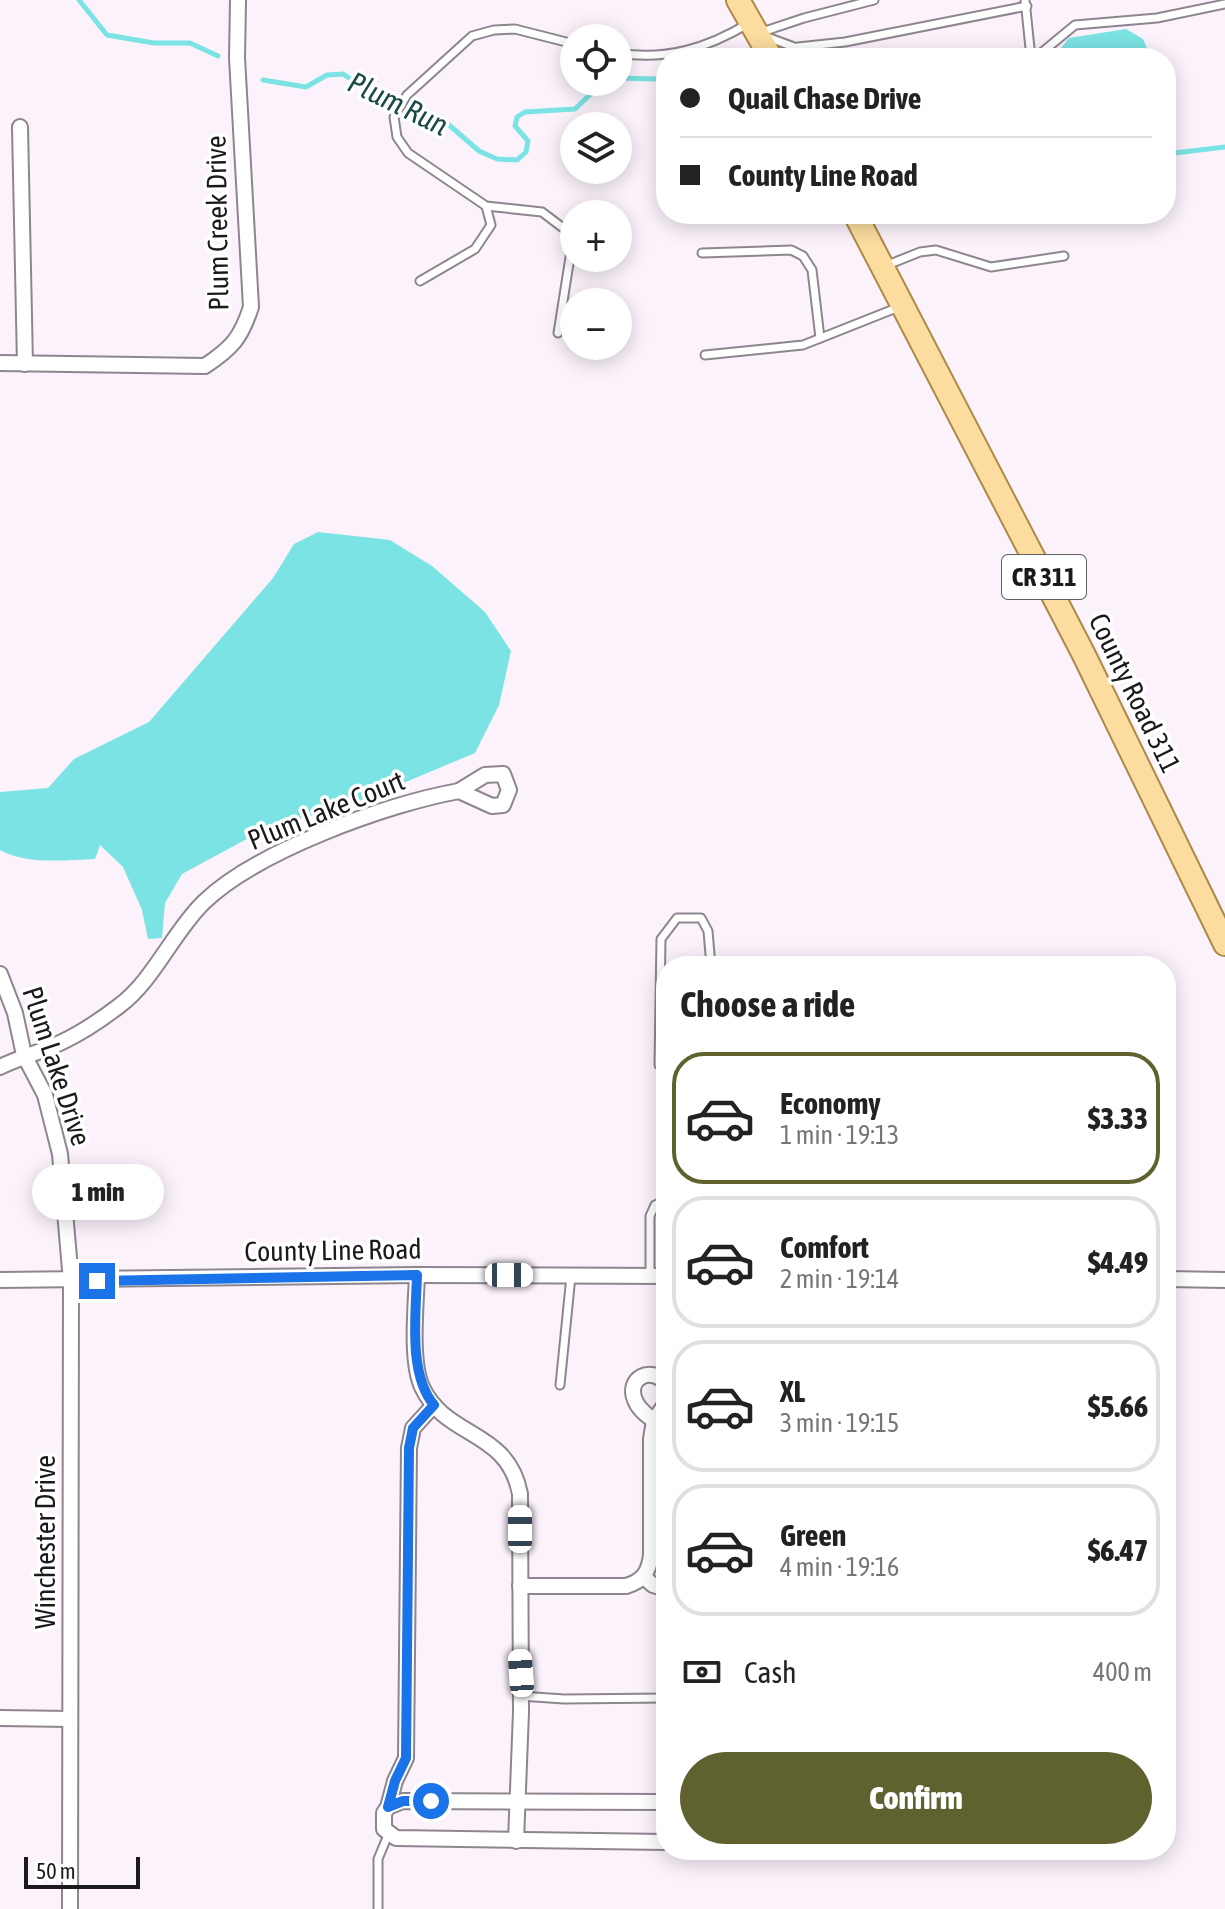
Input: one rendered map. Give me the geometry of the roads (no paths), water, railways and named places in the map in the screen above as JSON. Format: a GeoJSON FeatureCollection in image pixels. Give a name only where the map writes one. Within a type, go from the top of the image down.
{"type":"FeatureCollection","features":[{"type":"Feature","properties":{"kind":"main road"},"geometry":{"type":"LineString","coordinates":[[738,0],[765,48]]}},
{"type":"Feature","properties":{"kind":"main road","name":"County Road 311"},"geometry":{"type":"LineString","coordinates":[[860,224],[1083,653],[1225,944]]}},
{"type":"Feature","properties":{"kind":"street","name":"Plum Creek Drive"},"geometry":{"type":"LineString","coordinates":[[0,363],[205,366],[230,350],[244,328],[251,307],[237,58],[238,0]]}},
{"type":"Feature","properties":{"kind":"street"},"geometry":{"type":"LineString","coordinates":[[20,127],[25,364]]}},
{"type":"Feature","properties":{"kind":"street","name":"Plum Lake Court"},"geometry":{"type":"LineString","coordinates":[[0,1067],[24,1055],[64,1042],[120,1006],[202,903],[234,876],[267,858],[347,825],[432,796],[459,791]]}},
{"type":"Feature","properties":{"kind":"street","name":"Plum Lake Drive"},"geometry":{"type":"LineString","coordinates":[[0,974],[15,1013],[24,1055],[45,1095],[60,1154],[62,1175]]}},
{"type":"Feature","properties":{"kind":"street","name":"Winchester Drive"},"geometry":{"type":"LineString","coordinates":[[62,1175],[71,1281],[70,1909]]}},
{"type":"Feature","properties":{"kind":"street"},"geometry":{"type":"LineString","coordinates":[[417,1275],[417,1365],[423,1389],[450,1420],[502,1454],[517,1478],[520,1502],[520,1696],[516,1841]]}},
{"type":"Feature","properties":{"kind":"street","name":"County Line Road"},"geometry":{"type":"LineString","coordinates":[[0,1280],[417,1275],[656,1276]]}},
{"type":"Feature","properties":{"kind":"street"},"geometry":{"type":"LineString","coordinates":[[1176,1279],[1225,1280]]}},
{"type":"Feature","properties":{"kind":"street"},"geometry":{"type":"LineString","coordinates":[[654,1421],[635,1401],[633,1392],[635,1383],[642,1376],[656,1375]]}},
{"type":"Feature","properties":{"kind":"street"},"geometry":{"type":"LineString","coordinates":[[434,1405],[413,1428],[409,1448],[406,1758],[382,1821],[388,1835],[416,1840],[656,1842]]}},
{"type":"Feature","properties":{"kind":"street"},"geometry":{"type":"LineString","coordinates":[[520,1586],[626,1586],[644,1577],[651,1555],[651,1439],[656,1418]]}},
{"type":"Feature","properties":{"kind":"street"},"geometry":{"type":"LineString","coordinates":[[644,1577],[656,1586]]}},
{"type":"Feature","properties":{"kind":"street"},"geometry":{"type":"LineString","coordinates":[[0,1718],[70,1719]]}},
{"type":"Feature","properties":{"kind":"street"},"geometry":{"type":"LineString","coordinates":[[388,1807],[403,1801],[656,1802]]}},
{"type":"Feature","properties":{"kind":"lane"},"geometry":{"type":"LineString","coordinates":[[697,48],[754,28],[874,0]]}},
{"type":"Feature","properties":{"kind":"lane"},"geometry":{"type":"LineString","coordinates":[[754,28],[798,47],[845,42],[1026,3],[1032,48]]}},
{"type":"Feature","properties":{"kind":"lane"},"geometry":{"type":"LineString","coordinates":[[1046,48],[1075,25],[1157,18],[1225,4]]}},
{"type":"Feature","properties":{"kind":"lane"},"geometry":{"type":"LineString","coordinates":[[558,333],[571,234],[542,212],[486,206],[408,153],[397,137],[394,117],[407,95],[437,64],[472,36],[515,29],[560,40]]}},
{"type":"Feature","properties":{"kind":"lane"},"geometry":{"type":"LineString","coordinates":[[632,55],[656,55]]}},
{"type":"Feature","properties":{"kind":"lane"},"geometry":{"type":"LineString","coordinates":[[420,281],[475,249],[491,225],[486,206]]}},
{"type":"Feature","properties":{"kind":"lane"},"geometry":{"type":"LineString","coordinates":[[702,253],[791,250],[803,256],[812,270],[820,338]]}},
{"type":"Feature","properties":{"kind":"lane"},"geometry":{"type":"LineString","coordinates":[[882,267],[920,252],[936,250],[991,267],[1064,256]]}},
{"type":"Feature","properties":{"kind":"lane"},"geometry":{"type":"LineString","coordinates":[[705,355],[803,345],[903,305]]}},
{"type":"Feature","properties":{"kind":"lane"},"geometry":{"type":"LineString","coordinates":[[661,956],[661,939],[677,918],[701,918],[708,931],[710,956]]}},
{"type":"Feature","properties":{"kind":"lane"},"geometry":{"type":"LineString","coordinates":[[650,1276],[650,1216],[656,1205]]}},
{"type":"Feature","properties":{"kind":"lane"},"geometry":{"type":"LineString","coordinates":[[560,1385],[571,1276]]}},
{"type":"Feature","properties":{"kind":"lane"},"geometry":{"type":"LineString","coordinates":[[520,1696],[656,1698]]}},
{"type":"Feature","properties":{"kind":"lane"},"geometry":{"type":"LineString","coordinates":[[378,1909],[378,1859],[388,1835]]}},
{"type":"Feature","properties":{"kind":"water"},"geometry":{"type":"Polygon","coordinates":[[[1126,29],[1143,39],[1147,48],[1061,48],[1069,38],[1126,29]]]}},
{"type":"Feature","properties":{"kind":"water"},"geometry":{"type":"Polygon","coordinates":[[[318,532],[390,540],[432,566],[485,612],[511,651],[499,705],[475,753],[351,805],[269,827],[182,874],[165,903],[162,938],[148,939],[142,910],[123,867],[100,845],[95,859],[58,861],[22,858],[0,850],[0,792],[48,788],[74,759],[149,722],[273,578],[294,544],[318,532]]]}},
{"type":"Feature","properties":{"kind":"waterway","name":"Plum Run"},"geometry":{"type":"LineString","coordinates":[[79,0],[107,35],[154,43],[190,43],[218,56]]}},
{"type":"Feature","properties":{"kind":"waterway","name":"Plum Run"},"geometry":{"type":"LineString","coordinates":[[263,80],[306,87],[327,75],[343,74],[394,107],[440,117],[479,151],[497,159],[517,160],[526,152],[528,141],[515,126],[517,117],[525,112],[575,109],[589,96]]}},
{"type":"Feature","properties":{"kind":"waterway","name":"Plum Run"},"geometry":{"type":"LineString","coordinates":[[632,78],[656,79]]}},
{"type":"Feature","properties":{"kind":"waterway","name":"Plum Run"},"geometry":{"type":"LineString","coordinates":[[1176,153],[1225,147]]}}]}
